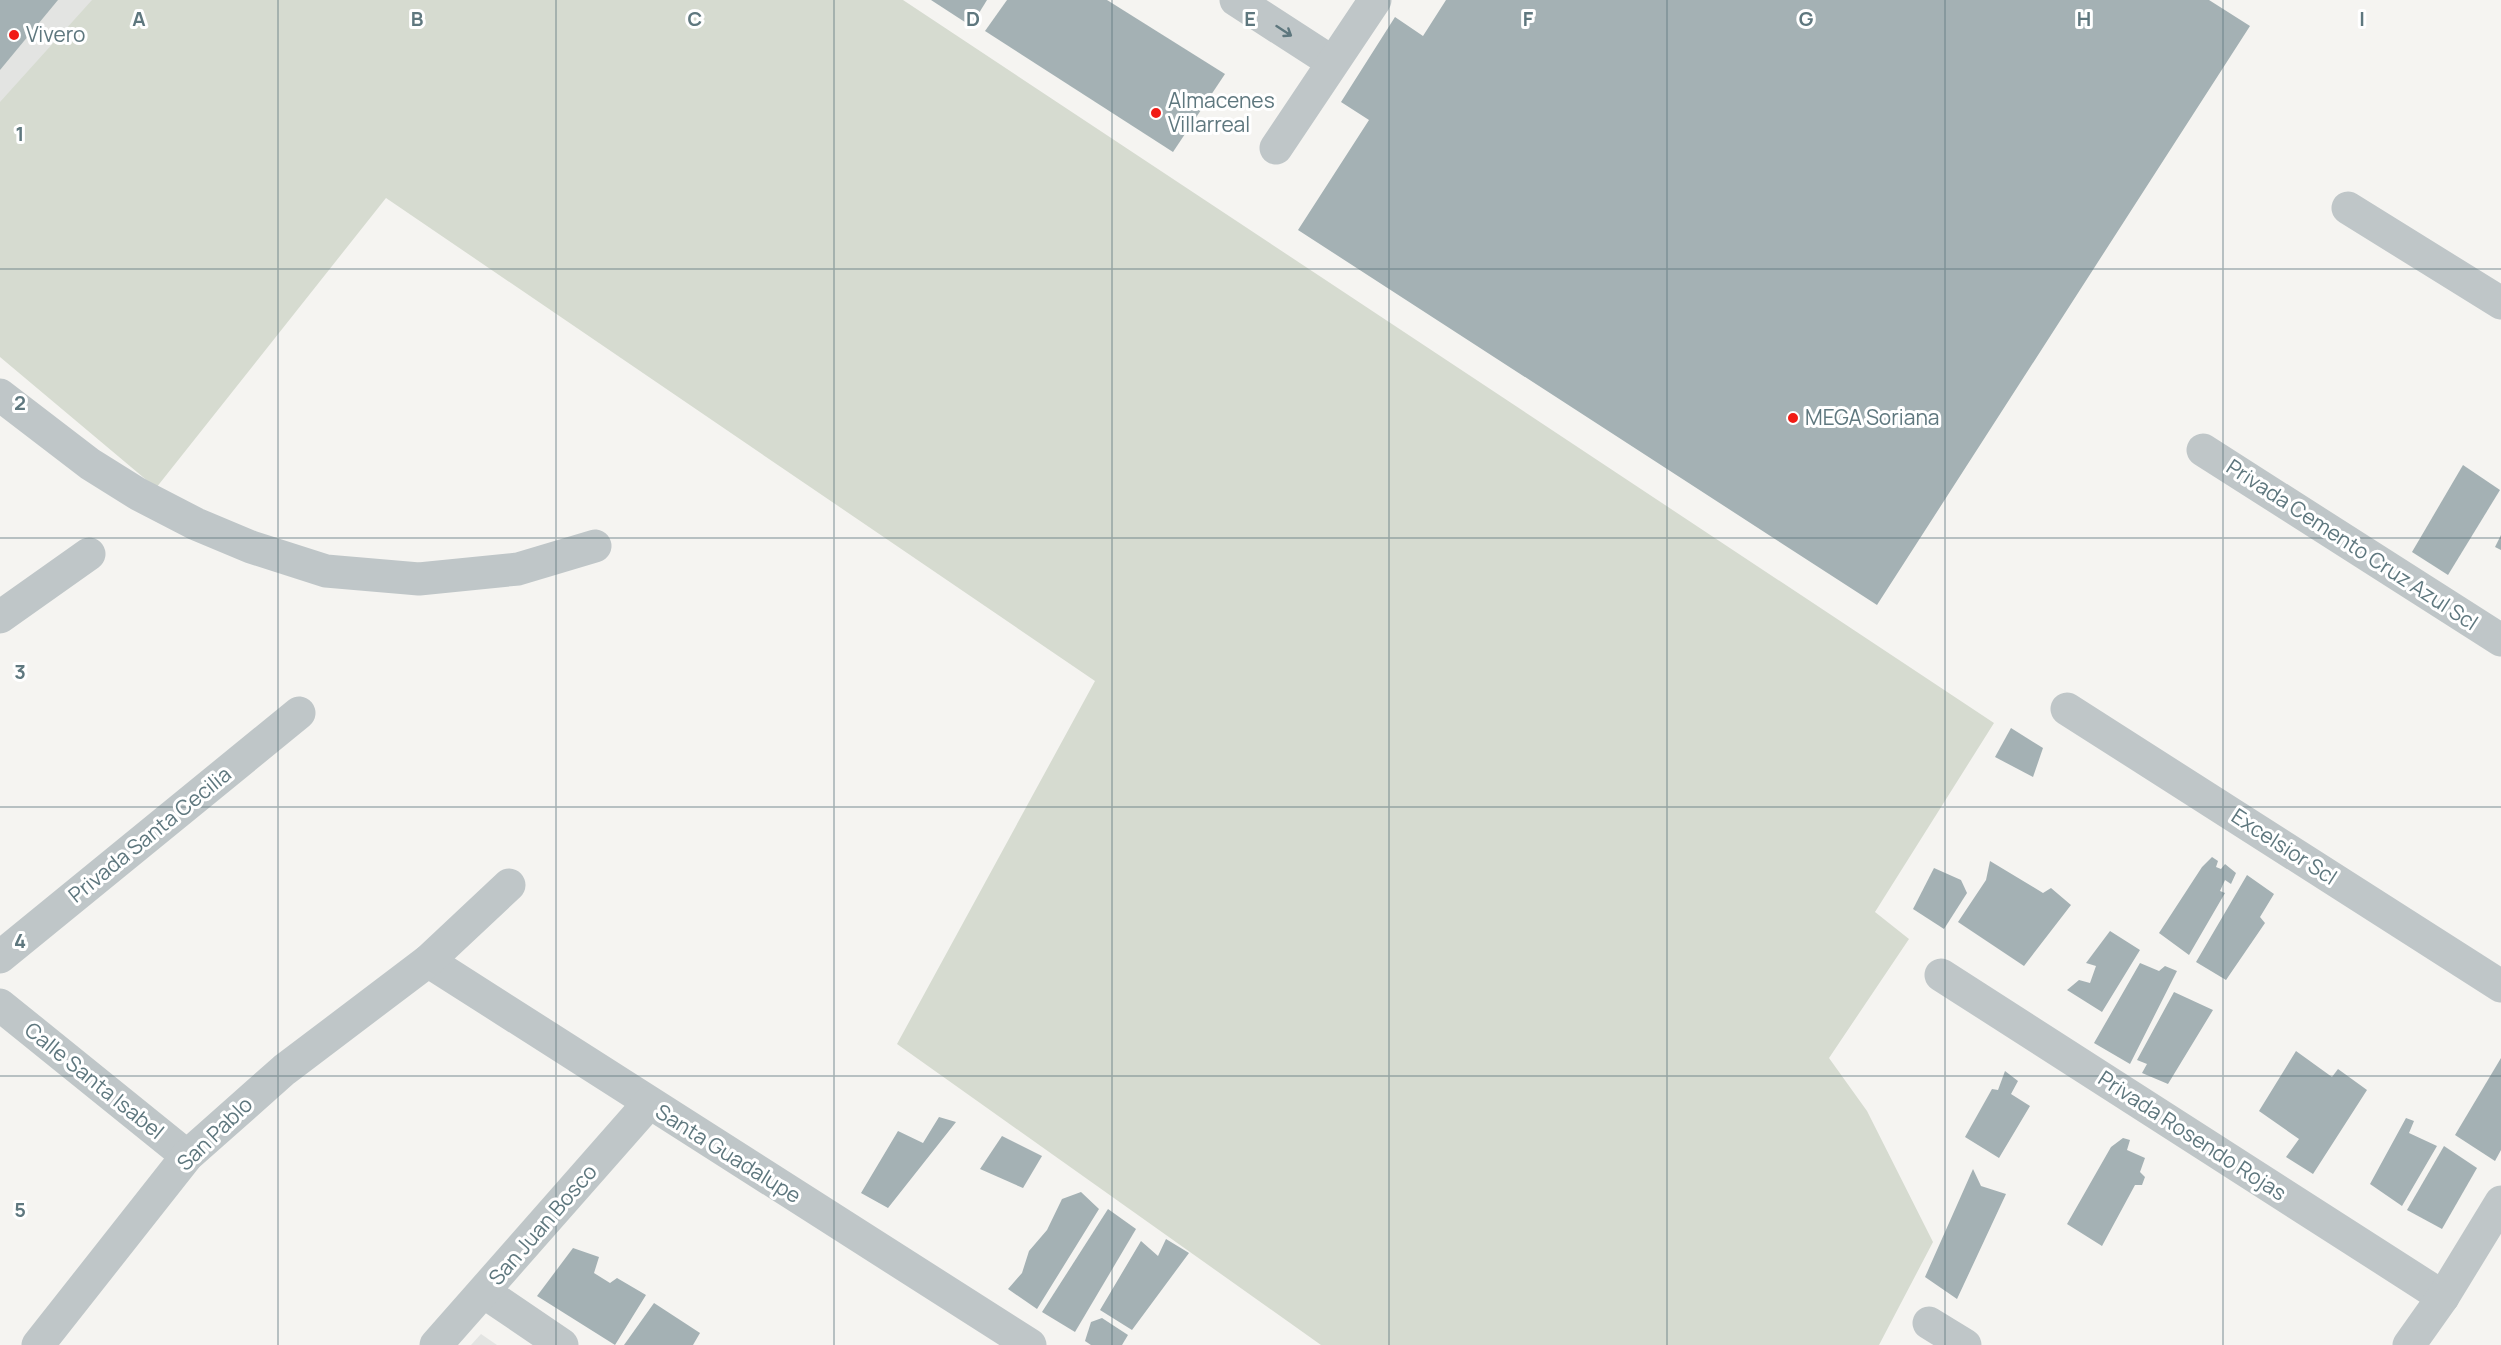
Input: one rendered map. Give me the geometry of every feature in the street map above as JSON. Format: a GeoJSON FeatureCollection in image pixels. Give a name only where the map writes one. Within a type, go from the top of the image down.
{"type":"FeatureCollection","features":[{"type":"Feature","properties":{"kind":"street"},"geometry":{"type":"LineString","coordinates":[[1236,0],[1332,62]]}},
{"type":"Feature","properties":{"kind":"street"},"geometry":{"type":"LineString","coordinates":[[1276,148],[1376,0]]}},
{"type":"Feature","properties":{"kind":"street"},"geometry":{"type":"LineString","coordinates":[[2348,208],[2501,303]]}},
{"type":"Feature","properties":{"kind":"street"},"geometry":{"type":"LineString","coordinates":[[0,395],[90,464],[138,494],[196,524],[251,548],[326,571],[419,579],[518,569],[595,546]]}},
{"type":"Feature","properties":{"kind":"street","name":"Privada Cemento Cruz Azul Scl"},"geometry":{"type":"LineString","coordinates":[[2203,450],[2501,640]]}},
{"type":"Feature","properties":{"kind":"street"},"geometry":{"type":"LineString","coordinates":[[0,617],[89,554]]}},
{"type":"Feature","properties":{"kind":"street","name":"Excelsior Scl"},"geometry":{"type":"LineString","coordinates":[[2067,709],[2501,986]]}},
{"type":"Feature","properties":{"kind":"street","name":"Privada Santa Cecilia"},"geometry":{"type":"LineString","coordinates":[[0,957],[299,713]]}},
{"type":"Feature","properties":{"kind":"street","name":"San Pablo"},"geometry":{"type":"LineString","coordinates":[[38,1345],[187,1156],[284,1070],[428,961],[509,885]]}},
{"type":"Feature","properties":{"kind":"street","name":"Santa Guadalupe"},"geometry":{"type":"LineString","coordinates":[[428,961],[1030,1345]]}},
{"type":"Feature","properties":{"kind":"street","name":"Privada Rosendo Rojas"},"geometry":{"type":"LineString","coordinates":[[1941,975],[2443,1298]]}},
{"type":"Feature","properties":{"kind":"street","name":"Calle Santa Isabel"},"geometry":{"type":"LineString","coordinates":[[0,1005],[187,1156]]}},
{"type":"Feature","properties":{"kind":"street","name":"San Juan Bosco"},"geometry":{"type":"LineString","coordinates":[[436,1345],[649,1103]]}},
{"type":"Feature","properties":{"kind":"street"},"geometry":{"type":"LineString","coordinates":[[2409,1345],[2443,1298],[2501,1202]]}},
{"type":"Feature","properties":{"kind":"street"},"geometry":{"type":"LineString","coordinates":[[484,1292],[562,1345]]}},
{"type":"Feature","properties":{"kind":"street"},"geometry":{"type":"LineString","coordinates":[[1929,1323],[1965,1345]]}},
{"type":"Feature","properties":{"kind":"shaded area"},"geometry":{"type":"Polygon","coordinates":[[[0,0],[121,0],[0,166],[0,0]]]}},
{"type":"Feature","properties":{"kind":"shaded area"},"geometry":{"type":"Polygon","coordinates":[[[92,0],[903,0],[1994,723],[1875,912],[1909,939],[1829,1058],[1867,1111],[1933,1242],[1879,1345],[1321,1345],[897,1044],[1095,681],[386,198],[156,488],[0,357],[0,102],[92,0]]]}},
{"type":"Feature","properties":{"kind":"shaded area"},"geometry":{"type":"Polygon","coordinates":[[[481,1334],[497,1345],[471,1345],[481,1334]]]}},
{"type":"Feature","properties":{"kind":"building","name":"Vivero"},"geometry":{"type":"Polygon","coordinates":[[[0,0],[58,0],[0,70],[0,0]]]}},
{"type":"Feature","properties":{"kind":"building"},"geometry":{"type":"Polygon","coordinates":[[[931,0],[987,0],[971,26],[931,0]]]}},
{"type":"Feature","properties":{"kind":"building","name":"Almacenes Villarreal"},"geometry":{"type":"Polygon","coordinates":[[[1007,0],[1107,0],[1225,74],[1173,152],[985,31],[1007,0]]]}},
{"type":"Feature","properties":{"kind":"building","name":"MEGA Soriana"},"geometry":{"type":"Polygon","coordinates":[[[1446,0],[2209,0],[2250,26],[1877,605],[1298,230],[1369,120],[1341,102],[1395,17],[1423,36],[1446,0]]]}},
{"type":"Feature","properties":{"kind":"building"},"geometry":{"type":"Polygon","coordinates":[[[2463,465],[2500,490],[2448,575],[2412,552],[2463,465]]]}},
{"type":"Feature","properties":{"kind":"building"},"geometry":{"type":"Polygon","coordinates":[[[2501,535],[2501,550],[2495,547],[2501,535]]]}},
{"type":"Feature","properties":{"kind":"building"},"geometry":{"type":"Polygon","coordinates":[[[2011,728],[2043,748],[2033,777],[1995,757],[2011,728]]]}},
{"type":"Feature","properties":{"kind":"building"},"geometry":{"type":"Polygon","coordinates":[[[2212,857],[2218,861],[2216,867],[2221,869],[2225,864],[2236,873],[2231,884],[2225,880],[2220,891],[2225,893],[2189,955],[2159,933],[2202,867],[2212,857]]]}},
{"type":"Feature","properties":{"kind":"building"},"geometry":{"type":"Polygon","coordinates":[[[1990,861],[2043,893],[2051,888],[2071,905],[2024,966],[1958,922],[1986,880],[1990,861]]]}},
{"type":"Feature","properties":{"kind":"building"},"geometry":{"type":"Polygon","coordinates":[[[1934,868],[1961,880],[1967,893],[1944,929],[1913,909],[1934,868]]]}},
{"type":"Feature","properties":{"kind":"building"},"geometry":{"type":"Polygon","coordinates":[[[2247,875],[2274,894],[2260,917],[2265,923],[2226,980],[2196,962],[2247,875]]]}},
{"type":"Feature","properties":{"kind":"building"},"geometry":{"type":"Polygon","coordinates":[[[2110,931],[2140,950],[2102,1012],[2067,990],[2079,980],[2090,983],[2096,966],[2086,963],[2110,931]]]}},
{"type":"Feature","properties":{"kind":"building"},"geometry":{"type":"Polygon","coordinates":[[[2140,963],[2159,971],[2165,966],[2177,971],[2130,1064],[2094,1043],[2140,963]]]}},
{"type":"Feature","properties":{"kind":"building"},"geometry":{"type":"Polygon","coordinates":[[[2174,992],[2213,1010],[2168,1084],[2142,1073],[2147,1064],[2137,1060],[2174,992]]]}},
{"type":"Feature","properties":{"kind":"building"},"geometry":{"type":"Polygon","coordinates":[[[2296,1051],[2332,1077],[2338,1069],[2367,1090],[2313,1174],[2286,1157],[2299,1139],[2259,1111],[2296,1051]]]}},
{"type":"Feature","properties":{"kind":"building"},"geometry":{"type":"Polygon","coordinates":[[[2501,1058],[2501,1150],[2495,1161],[2455,1135],[2501,1058]]]}},
{"type":"Feature","properties":{"kind":"building"},"geometry":{"type":"Polygon","coordinates":[[[2005,1071],[2018,1081],[2011,1094],[2030,1106],[1999,1158],[1965,1137],[1992,1089],[1998,1090],[2005,1071]]]}},
{"type":"Feature","properties":{"kind":"building"},"geometry":{"type":"Polygon","coordinates":[[[939,1117],[956,1122],[888,1208],[861,1193],[898,1131],[923,1143],[939,1117]]]}},
{"type":"Feature","properties":{"kind":"building"},"geometry":{"type":"Polygon","coordinates":[[[2406,1118],[2414,1121],[2409,1133],[2437,1146],[2402,1206],[2370,1184],[2406,1118]]]}},
{"type":"Feature","properties":{"kind":"building"},"geometry":{"type":"Polygon","coordinates":[[[1002,1136],[1042,1156],[1023,1188],[980,1169],[1002,1136]]]}},
{"type":"Feature","properties":{"kind":"building"},"geometry":{"type":"Polygon","coordinates":[[[2123,1138],[2130,1140],[2127,1150],[2145,1158],[2140,1172],[2145,1177],[2142,1185],[2135,1185],[2102,1246],[2067,1224],[2111,1147],[2123,1138]]]}},
{"type":"Feature","properties":{"kind":"building"},"geometry":{"type":"Polygon","coordinates":[[[2444,1146],[2477,1168],[2442,1229],[2407,1210],[2444,1146]]]}},
{"type":"Feature","properties":{"kind":"building"},"geometry":{"type":"Polygon","coordinates":[[[1973,1169],[1981,1186],[2006,1194],[1957,1299],[1925,1277],[1973,1169]]]}},
{"type":"Feature","properties":{"kind":"building"},"geometry":{"type":"Polygon","coordinates":[[[1081,1192],[1099,1209],[1037,1309],[1008,1289],[1022,1273],[1029,1251],[1047,1230],[1062,1199],[1081,1192]]]}},
{"type":"Feature","properties":{"kind":"building"},"geometry":{"type":"Polygon","coordinates":[[[1108,1209],[1136,1229],[1075,1332],[1042,1312],[1108,1209]]]}},
{"type":"Feature","properties":{"kind":"building"},"geometry":{"type":"Polygon","coordinates":[[[1166,1239],[1189,1253],[1132,1330],[1100,1310],[1141,1241],[1158,1256],[1166,1239]]]}},
{"type":"Feature","properties":{"kind":"building"},"geometry":{"type":"Polygon","coordinates":[[[573,1248],[599,1257],[594,1273],[610,1283],[617,1278],[646,1295],[615,1345],[537,1296],[573,1248]]]}},
{"type":"Feature","properties":{"kind":"building"},"geometry":{"type":"Polygon","coordinates":[[[654,1303],[700,1333],[693,1345],[624,1345],[654,1303]]]}},
{"type":"Feature","properties":{"kind":"building"},"geometry":{"type":"Polygon","coordinates":[[[1102,1318],[1128,1335],[1122,1345],[1091,1345],[1085,1341],[1091,1322],[1102,1318]]]}},
{"type":"Feature","properties":{"kind":"place","name":"Vivero"},"geometry":{"type":"Point","coordinates":[14,35]}},
{"type":"Feature","properties":{"kind":"place","name":"Almacenes Villarreal"},"geometry":{"type":"Point","coordinates":[1156,113]}},
{"type":"Feature","properties":{"kind":"place","name":"MEGA Soriana"},"geometry":{"type":"Point","coordinates":[1793,418]}}]}
